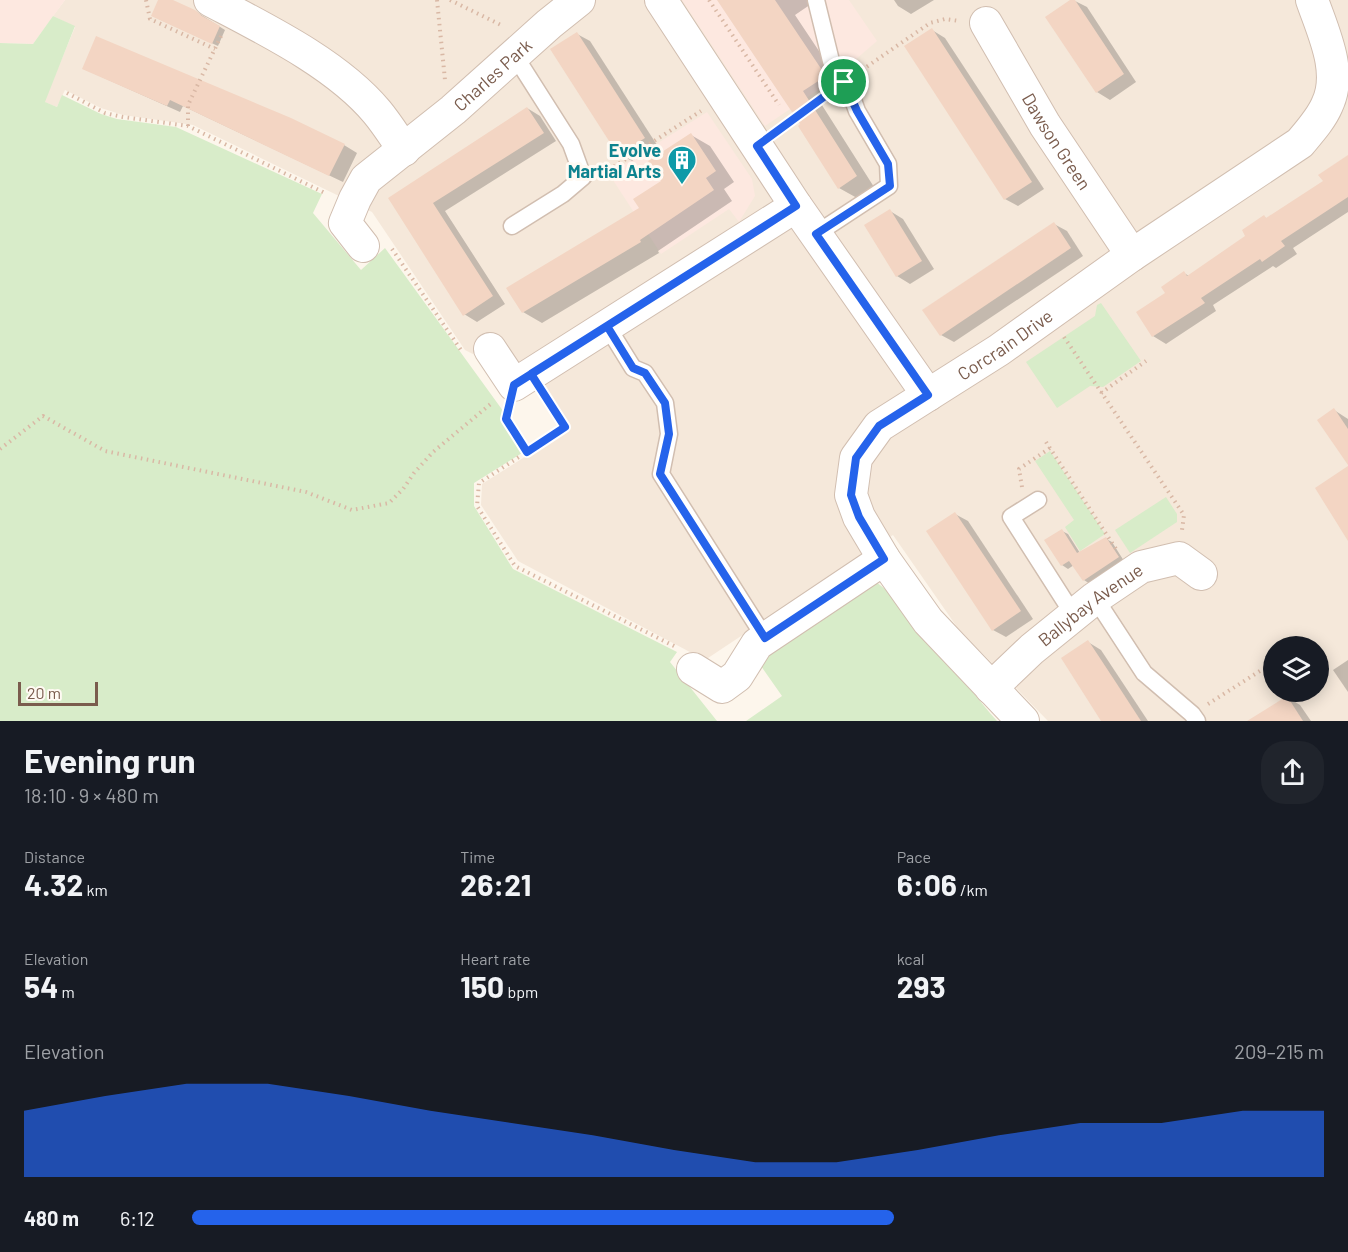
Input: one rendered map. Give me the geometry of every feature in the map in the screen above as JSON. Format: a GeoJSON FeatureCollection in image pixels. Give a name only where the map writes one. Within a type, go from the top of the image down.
{"type":"FeatureCollection","features":[{"type":"Feature","properties":{"kind":"street","name":"Charles Park"},"geometry":{"type":"LineString","coordinates":[[354,234],[355,199],[366,178],[453,110],[579,0]]}},
{"type":"Feature","properties":{"kind":"street"},"geometry":{"type":"LineString","coordinates":[[661,0],[796,206],[928,395]]}},
{"type":"Feature","properties":{"kind":"street","name":"Corcrain Drive"},"geometry":{"type":"LineString","coordinates":[[1023,721],[928,621],[884,559],[859,517],[851,495],[856,458],[879,426],[999,350],[1132,255],[1300,143],[1328,104],[1333,77],[1331,59],[1312,0]]}},
{"type":"Feature","properties":{"kind":"street"},"geometry":{"type":"LineString","coordinates":[[224,3],[333,71],[377,111],[404,150]]}},
{"type":"Feature","properties":{"kind":"street","name":"Dawson Green"},"geometry":{"type":"LineString","coordinates":[[986,24],[1045,125],[1132,255]]}},
{"type":"Feature","properties":{"kind":"street"},"geometry":{"type":"LineString","coordinates":[[490,349],[522,380],[796,206]]}},
{"type":"Feature","properties":{"kind":"street"},"geometry":{"type":"LineString","coordinates":[[693,669],[722,687],[737,676],[757,644],[884,559]]}},
{"type":"Feature","properties":{"kind":"street","name":"Ballybay Avenue"},"geometry":{"type":"LineString","coordinates":[[991,688],[1084,606],[1141,567],[1190,566]]}},
{"type":"Feature","properties":{"kind":"lane"},"geometry":{"type":"LineString","coordinates":[[816,0],[831,60],[888,164],[890,186],[816,234]]}},
{"type":"Feature","properties":{"kind":"lane"},"geometry":{"type":"LineString","coordinates":[[512,226],[563,194],[583,177],[571,144],[523,48]]}},
{"type":"Feature","properties":{"kind":"lane"},"geometry":{"type":"LineString","coordinates":[[607,326],[633,368],[645,373],[665,403],[669,434],[660,474],[765,638]]}},
{"type":"Feature","properties":{"kind":"lane"},"geometry":{"type":"LineString","coordinates":[[1031,504],[1011,517],[1084,606],[1144,673],[1194,717]]}},
{"type":"Feature","properties":{"kind":"path"},"geometry":{"type":"LineString","coordinates":[[146,0],[150,19],[215,49]]}},
{"type":"Feature","properties":{"kind":"path"},"geometry":{"type":"LineString","coordinates":[[437,0],[447,92],[453,110]]}},
{"type":"Feature","properties":{"kind":"path"},"geometry":{"type":"LineString","coordinates":[[450,0],[523,48]]}},
{"type":"Feature","properties":{"kind":"path"},"geometry":{"type":"LineString","coordinates":[[709,0],[778,105]]}},
{"type":"Feature","properties":{"kind":"path"},"geometry":{"type":"LineString","coordinates":[[188,126],[188,105],[225,28],[224,3]]}},
{"type":"Feature","properties":{"kind":"path"},"geometry":{"type":"LineString","coordinates":[[757,146],[930,23],[945,19],[986,24]]}},
{"type":"Feature","properties":{"kind":"path"},"geometry":{"type":"LineString","coordinates":[[67,93],[105,112],[123,117],[188,126],[327,193],[354,234],[391,248],[464,354],[490,349]]}},
{"type":"Feature","properties":{"kind":"path"},"geometry":{"type":"LineString","coordinates":[[583,177],[600,175],[724,96]]}},
{"type":"Feature","properties":{"kind":"path"},"geometry":{"type":"LineString","coordinates":[[1049,315],[1184,515],[1190,566]]}},
{"type":"Feature","properties":{"kind":"path"},"geometry":{"type":"LineString","coordinates":[[1101,393],[1146,361]]}},
{"type":"Feature","properties":{"kind":"path"},"geometry":{"type":"LineString","coordinates":[[0,450],[43,416],[105,451],[306,492],[352,510],[389,502],[403,489],[433,452],[522,380]]}},
{"type":"Feature","properties":{"kind":"path"},"geometry":{"type":"LineString","coordinates":[[522,380],[506,419],[527,452]]}},
{"type":"Feature","properties":{"kind":"path"},"geometry":{"type":"LineString","coordinates":[[522,380],[565,427],[479,483],[477,506],[515,566],[684,651],[693,669]]}},
{"type":"Feature","properties":{"kind":"path"},"geometry":{"type":"LineString","coordinates":[[1046,442],[1109,538]]}},
{"type":"Feature","properties":{"kind":"path"},"geometry":{"type":"LineString","coordinates":[[1031,504],[1019,469],[1050,448]]}},
{"type":"Feature","properties":{"kind":"path"},"geometry":{"type":"LineString","coordinates":[[1194,717],[1263,670]]}},
{"type":"Feature","properties":{"kind":"shaded area"},"geometry":{"type":"Polygon","coordinates":[[[0,0],[65,0],[33,44],[0,43],[0,0]]]}},
{"type":"Feature","properties":{"kind":"shaded area"},"geometry":{"type":"Polygon","coordinates":[[[65,0],[1348,0],[1348,721],[1048,721],[957,627],[893,535],[705,660],[518,561],[481,505],[482,484],[569,429],[547,392],[465,350],[372,212],[193,125],[123,115],[101,108],[65,90],[57,107],[44,102],[75,27],[53,16],[65,0]]]}},
{"type":"Feature","properties":{"kind":"shaded area"},"geometry":{"type":"Polygon","coordinates":[[[682,0],[849,0],[877,41],[827,84],[765,126],[682,0]]]}},
{"type":"Feature","properties":{"kind":"shaded area"},"geometry":{"type":"Polygon","coordinates":[[[707,112],[752,179],[755,196],[739,222],[729,209],[661,254],[609,174],[707,112]]]}},
{"type":"Feature","properties":{"kind":"green space"},"geometry":{"type":"Polygon","coordinates":[[[53,16],[75,26],[45,102],[57,107],[62,95],[101,114],[117,119],[176,127],[322,194],[313,213],[361,270],[385,248],[530,448],[474,483],[474,506],[513,569],[677,652],[670,662],[717,721],[0,721],[0,43],[33,44],[53,16]]]}},
{"type":"Feature","properties":{"kind":"green space"},"geometry":{"type":"Polygon","coordinates":[[[1101,303],[1141,361],[1103,387],[1090,386],[1057,408],[1026,362],[1095,316],[1097,305],[1101,303]]]}},
{"type":"Feature","properties":{"kind":"green space"},"geometry":{"type":"Polygon","coordinates":[[[1050,451],[1105,534],[1080,551],[1065,527],[1074,520],[1035,461],[1050,451]]]}},
{"type":"Feature","properties":{"kind":"green space"},"geometry":{"type":"Polygon","coordinates":[[[1166,497],[1177,514],[1177,522],[1130,553],[1115,530],[1166,497]]]}},
{"type":"Feature","properties":{"kind":"green space"},"geometry":{"type":"Polygon","coordinates":[[[875,581],[909,612],[997,721],[746,721],[782,696],[759,660],[875,581]]]}},
{"type":"Feature","properties":{"kind":"building"},"geometry":{"type":"Polygon","coordinates":[[[158,0],[173,0],[195,10],[220,26],[212,44],[151,16],[158,0]]]}},
{"type":"Feature","properties":{"kind":"building"},"geometry":{"type":"Polygon","coordinates":[[[717,0],[775,0],[826,76],[803,91],[857,176],[838,189],[798,126],[800,124],[717,0]]]}},
{"type":"Feature","properties":{"kind":"building"},"geometry":{"type":"Polygon","coordinates":[[[1070,0],[1075,0],[1124,74],[1096,93],[1045,17],[1070,0]]]}},
{"type":"Feature","properties":{"kind":"building"},"geometry":{"type":"Polygon","coordinates":[[[932,28],[1032,182],[1004,200],[904,46],[932,28]]]}},
{"type":"Feature","properties":{"kind":"building"},"geometry":{"type":"Polygon","coordinates":[[[577,32],[645,138],[618,155],[550,49],[577,32]]]}},
{"type":"Feature","properties":{"kind":"building"},"geometry":{"type":"Polygon","coordinates":[[[96,36],[291,118],[345,144],[329,176],[170,100],[167,106],[82,69],[96,36]]]}},
{"type":"Feature","properties":{"kind":"building"},"geometry":{"type":"Polygon","coordinates":[[[527,107],[544,133],[433,203],[493,296],[463,316],[388,198],[527,107]]]}},
{"type":"Feature","properties":{"kind":"building"},"geometry":{"type":"Polygon","coordinates":[[[691,133],[716,171],[706,178],[714,190],[640,240],[641,242],[522,313],[506,288],[639,208],[633,199],[661,181],[648,161],[691,133]]]}},
{"type":"Feature","properties":{"kind":"building"},"geometry":{"type":"Polygon","coordinates":[[[1348,155],[1348,197],[1281,241],[1285,246],[1262,262],[1260,259],[1201,298],[1205,303],[1152,337],[1136,312],[1165,293],[1161,287],[1184,271],[1187,276],[1245,236],[1242,230],[1264,215],[1266,218],[1323,181],[1318,175],[1348,155]]]}},
{"type":"Feature","properties":{"kind":"building"},"geometry":{"type":"Polygon","coordinates":[[[890,209],[922,261],[896,277],[864,225],[890,209]]]}},
{"type":"Feature","properties":{"kind":"building"},"geometry":{"type":"Polygon","coordinates":[[[1054,222],[1071,248],[940,336],[922,310],[1054,222]]]}},
{"type":"Feature","properties":{"kind":"building"},"geometry":{"type":"Polygon","coordinates":[[[1334,408],[1348,429],[1348,465],[1317,420],[1334,408]]]}},
{"type":"Feature","properties":{"kind":"building"},"geometry":{"type":"Polygon","coordinates":[[[1348,466],[1348,541],[1315,488],[1348,466]]]}},
{"type":"Feature","properties":{"kind":"building"},"geometry":{"type":"Polygon","coordinates":[[[955,512],[1021,611],[992,631],[926,531],[955,512]]]}},
{"type":"Feature","properties":{"kind":"building"},"geometry":{"type":"Polygon","coordinates":[[[1062,529],[1077,553],[1106,537],[1119,557],[1083,581],[1069,561],[1061,566],[1044,540],[1062,529]]]}},
{"type":"Feature","properties":{"kind":"building"},"geometry":{"type":"Polygon","coordinates":[[[1088,640],[1141,721],[1101,721],[1061,658],[1088,640]]]}},
{"type":"Feature","properties":{"kind":"building"},"geometry":{"type":"Polygon","coordinates":[[[1277,702],[1291,702],[1303,721],[1247,721],[1277,702]]]}},
{"type":"Feature","properties":{"kind":"place","name":"Evolve Martial Arts"},"geometry":{"type":"Point","coordinates":[682,186]}},
{"type":"Feature","properties":{"kind":"route"},"geometry":{"type":"LineString","coordinates":[[844,82],[757,146],[796,206],[531,374],[514,385],[506,419],[527,452],[565,427],[531,374],[607,326],[633,368],[645,373],[665,403],[669,434],[660,474],[765,638],[884,559],[859,517],[851,495],[856,458],[879,426],[928,395],[816,234],[890,186],[888,164],[857,111],[844,82]]}}]}
